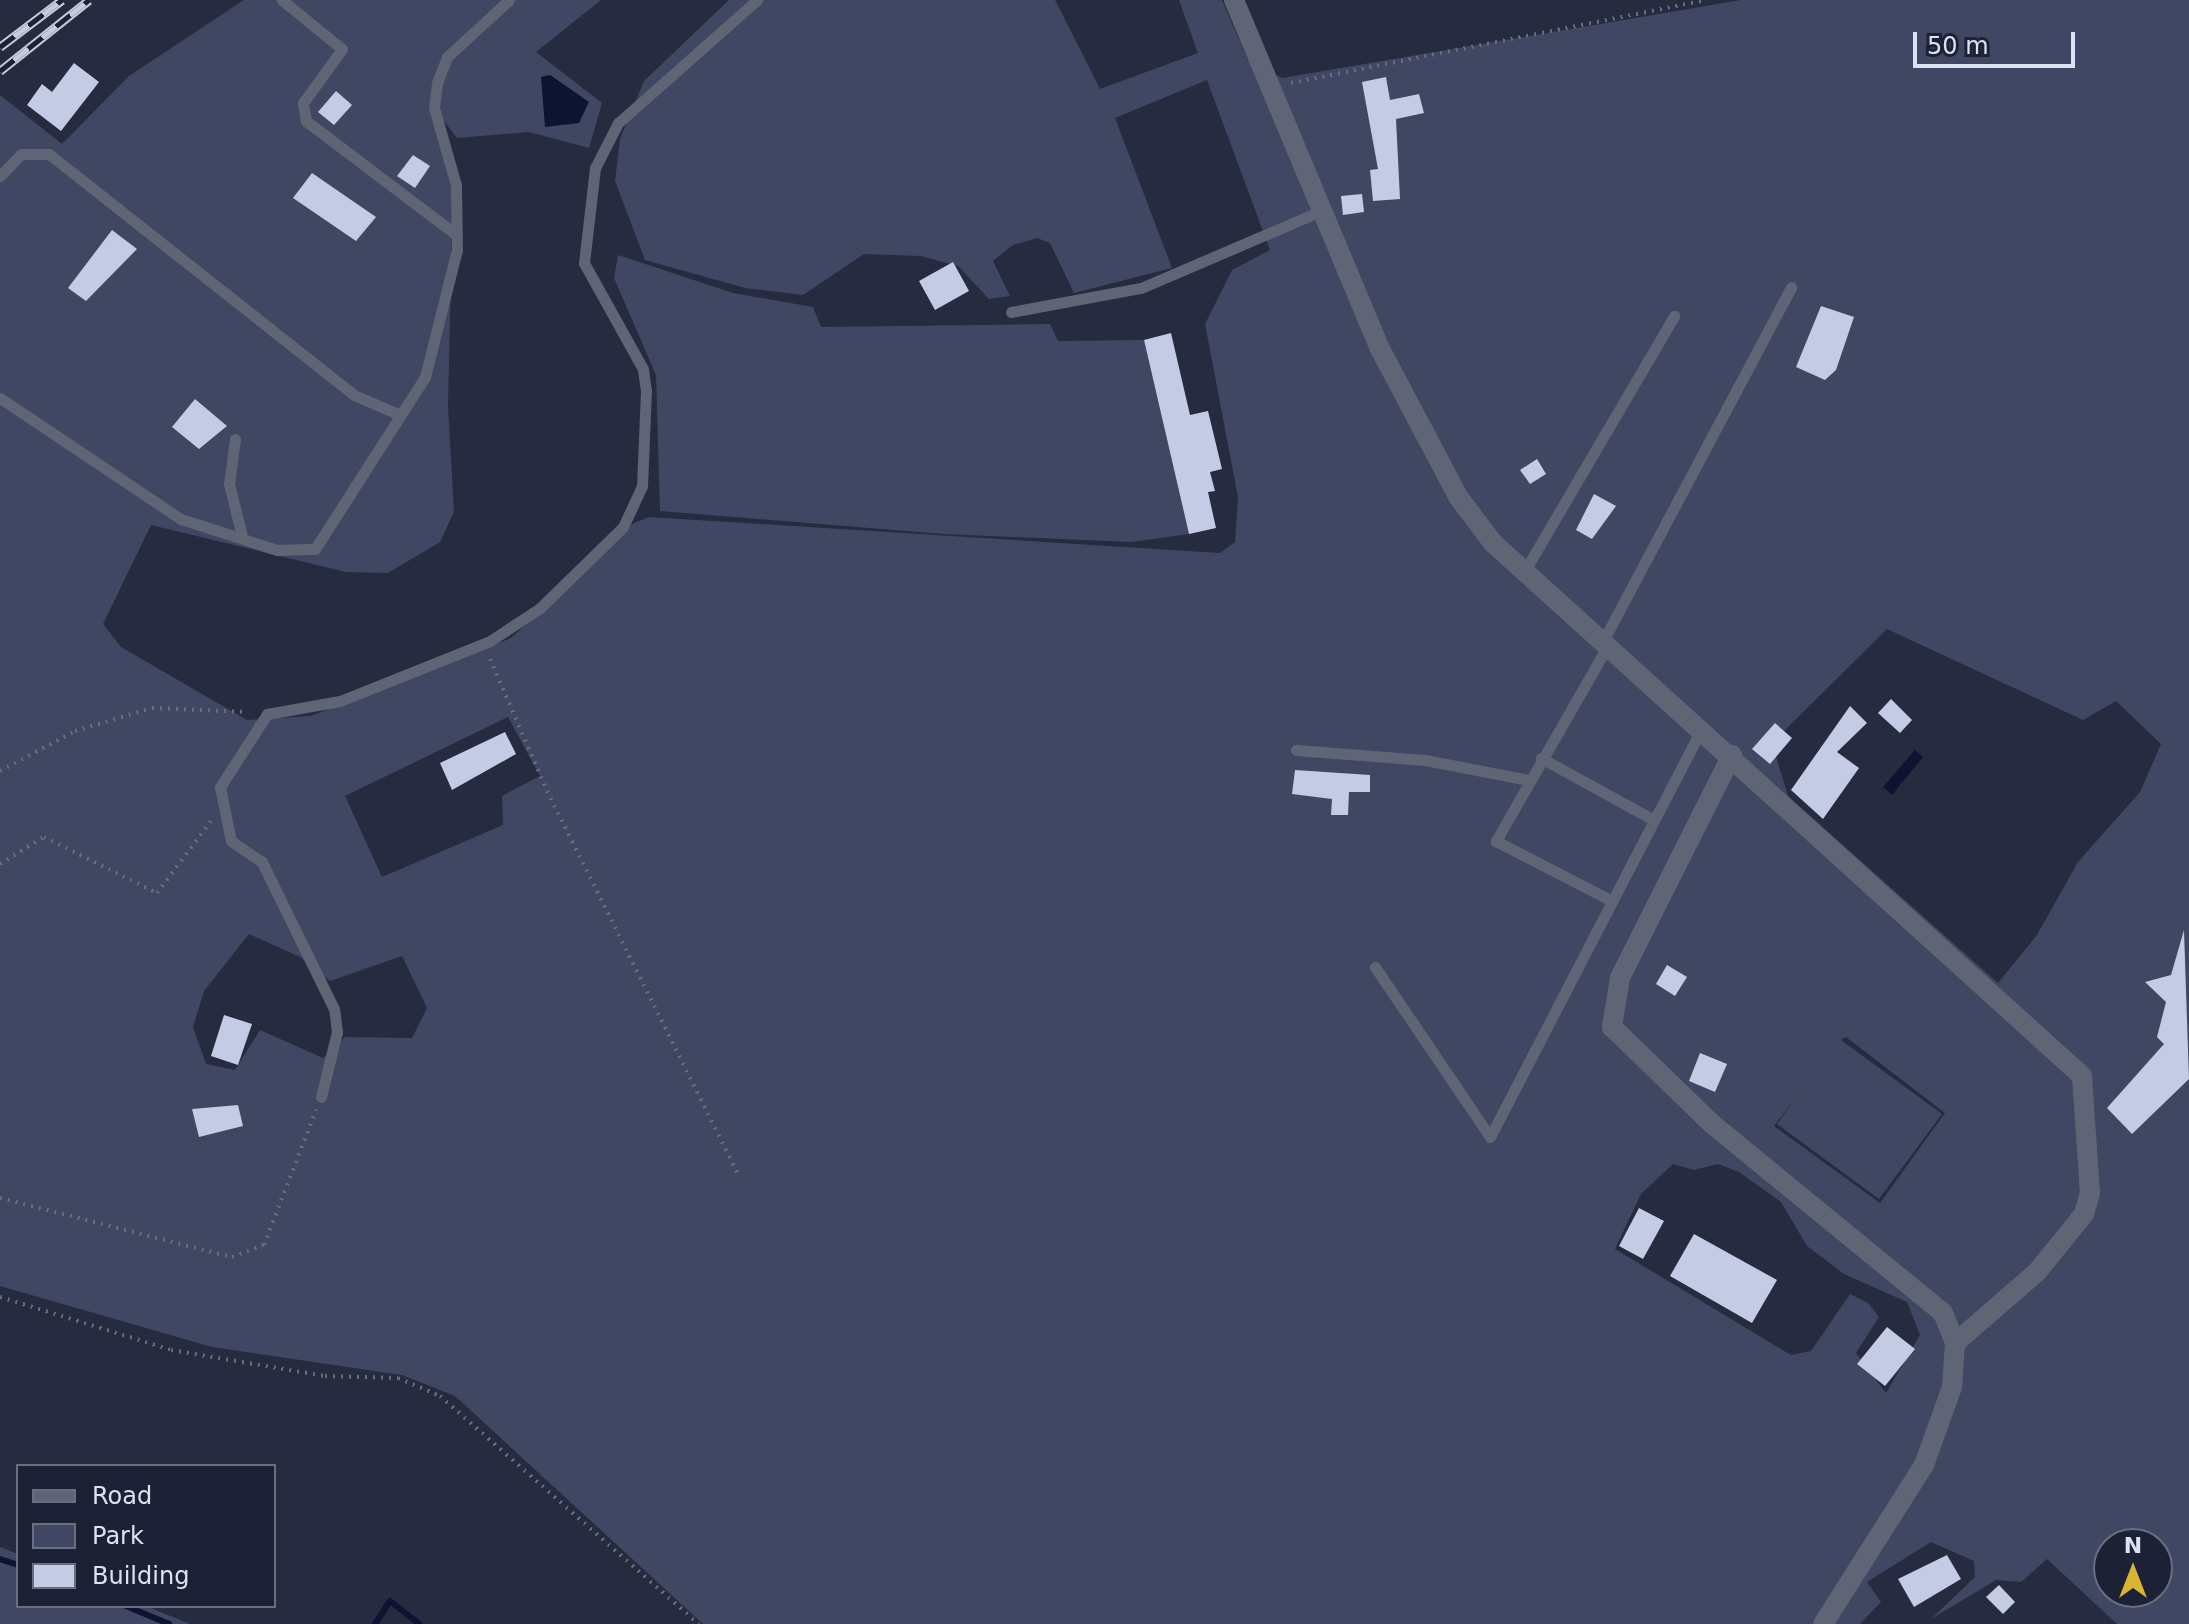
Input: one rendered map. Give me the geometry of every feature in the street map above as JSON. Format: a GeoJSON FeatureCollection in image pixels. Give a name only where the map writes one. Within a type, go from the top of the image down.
{"type":"FeatureCollection","features":[{"type":"Feature","properties":{"kind":"street"},"geometry":{"type":"LineString","coordinates":[[1234,0],[1318,212],[1446,475],[1493,543],[1605,645],[1702,727],[1847,870],[2071,1063],[2088,1089],[2084,1214],[2037,1272],[1955,1343]]}},
{"type":"Feature","properties":{"kind":"street"},"geometry":{"type":"LineString","coordinates":[[1732,755],[1620,978],[1612,1027],[1711,1123],[1943,1313],[1955,1343],[1952,1387],[1924,1465],[1823,1624]]}},
{"type":"Feature","properties":{"kind":"lane"},"geometry":{"type":"LineString","coordinates":[[282,0],[342,49],[303,103],[306,121],[457,235]]}},
{"type":"Feature","properties":{"kind":"lane"},"geometry":{"type":"LineString","coordinates":[[0,398],[162,509],[277,550],[315,549],[398,414],[425,377],[444,322],[457,235],[456,185],[434,108],[437,83],[447,57],[509,0]]}},
{"type":"Feature","properties":{"kind":"lane"},"geometry":{"type":"LineString","coordinates":[[321,1097],[337,1032],[334,1009],[262,862],[231,841],[220,809],[224,777],[267,714],[340,701],[490,641],[540,608],[605,549],[642,486],[643,369],[584,263],[604,144],[639,102],[757,0]]}},
{"type":"Feature","properties":{"kind":"lane"},"geometry":{"type":"LineString","coordinates":[[0,176],[21,154],[49,154],[354,395],[398,414]]}},
{"type":"Feature","properties":{"kind":"lane"},"geometry":{"type":"LineString","coordinates":[[1011,312],[1141,288],[1318,212]]}},
{"type":"Feature","properties":{"kind":"lane"},"geometry":{"type":"LineString","coordinates":[[1612,901],[1496,841],[1605,645],[1791,287]]}},
{"type":"Feature","properties":{"kind":"lane"},"geometry":{"type":"LineString","coordinates":[[1524,572],[1674,316]]}},
{"type":"Feature","properties":{"kind":"lane"},"geometry":{"type":"LineString","coordinates":[[235,439],[229,484],[242,536]]}},
{"type":"Feature","properties":{"kind":"lane"},"geometry":{"type":"LineString","coordinates":[[1375,967],[1490,1137],[1702,727]]}},
{"type":"Feature","properties":{"kind":"lane"},"geometry":{"type":"LineString","coordinates":[[1296,750],[1425,760],[1529,780]]}},
{"type":"Feature","properties":{"kind":"lane"},"geometry":{"type":"LineString","coordinates":[[1541,758],[1654,820]]}},
{"type":"Feature","properties":{"kind":"path"},"geometry":{"type":"LineString","coordinates":[[1269,87],[1705,0]]}},
{"type":"Feature","properties":{"kind":"path"},"geometry":{"type":"LineString","coordinates":[[490,641],[490,662],[547,791],[738,1174]]}},
{"type":"Feature","properties":{"kind":"path"},"geometry":{"type":"LineString","coordinates":[[0,771],[75,731],[152,708],[267,714]]}},
{"type":"Feature","properties":{"kind":"path"},"geometry":{"type":"LineString","coordinates":[[0,864],[44,837],[157,893],[220,809]]}},
{"type":"Feature","properties":{"kind":"path"},"geometry":{"type":"LineString","coordinates":[[0,1198],[232,1257],[264,1245],[321,1097]]}},
{"type":"Feature","properties":{"kind":"path"},"geometry":{"type":"LineString","coordinates":[[0,1297],[171,1350],[325,1376],[398,1378],[440,1396],[699,1624]]}},
{"type":"Feature","properties":{"kind":"green space"},"geometry":{"type":"Polygon","coordinates":[[[244,0],[601,0],[536,52],[602,103],[589,148],[529,132],[457,138],[444,121],[439,143],[453,188],[448,406],[454,512],[440,542],[388,573],[346,572],[151,525],[103,624],[121,647],[247,720],[311,716],[511,638],[634,523],[649,517],[1220,553],[1235,542],[1238,497],[1205,324],[1232,270],[1270,250],[1207,80],[1115,118],[1172,268],[1074,293],[1050,243],[1037,238],[1013,245],[993,261],[1010,296],[989,299],[958,266],[921,256],[864,254],[803,295],[745,288],[645,260],[615,181],[620,139],[644,81],[729,0],[1055,0],[1100,89],[1198,53],[1179,0],[1222,0],[1248,60],[1282,78],[1741,0],[2189,0],[2189,1624],[2117,1624],[2100,1608],[2173,1608],[2173,1528],[2093,1528],[2093,1602],[2047,1559],[2021,1582],[1996,1580],[1931,1619],[1975,1577],[1974,1561],[1931,1542],[1867,1582],[1881,1602],[1860,1624],[703,1624],[455,1396],[402,1375],[212,1347],[0,1286],[0,95],[62,144],[129,76],[244,0]],[[1887,629],[1772,743],[1788,796],[1998,983],[2037,935],[2078,862],[2140,792],[2161,744],[2116,701],[2083,720],[1887,629]],[[508,717],[345,796],[382,877],[503,825],[502,796],[540,776],[508,717]],[[249,934],[204,991],[193,1027],[206,1064],[235,1070],[260,1030],[323,1058],[345,1037],[412,1038],[427,1008],[402,956],[330,981],[300,957],[249,934]],[[1846,1037],[1841,1040],[1942,1114],[1879,1199],[1777,1124],[1794,1100],[1774,1126],[1880,1203],[1945,1113],[1846,1037]],[[1673,1164],[1641,1194],[1615,1249],[1791,1355],[1811,1351],[1850,1294],[1868,1303],[1879,1317],[1856,1353],[1886,1393],[1920,1335],[1907,1302],[1844,1274],[1807,1246],[1781,1202],[1739,1172],[1718,1164],[1694,1170],[1673,1164]]]}},
{"type":"Feature","properties":{"kind":"green space"},"geometry":{"type":"Polygon","coordinates":[[[618,255],[733,293],[813,307],[821,327],[1050,324],[1058,341],[1144,340],[1189,534],[1131,542],[943,534],[660,511],[656,375],[614,278],[618,255]]]}},
{"type":"Feature","properties":{"kind":"green space"},"geometry":{"type":"Polygon","coordinates":[[[0,1547],[16,1553],[16,1608],[151,1608],[190,1624],[0,1624],[0,1547]]]}},
{"type":"Feature","properties":{"kind":"shaded area"},"geometry":{"type":"Polygon","coordinates":[[[550,75],[589,102],[579,123],[545,127],[541,77],[550,75]]]}},
{"type":"Feature","properties":{"kind":"shaded area"},"geometry":{"type":"Polygon","coordinates":[[[1915,750],[1923,757],[1892,795],[1883,787],[1915,750]]]}},
{"type":"Feature","properties":{"kind":"building"},"geometry":{"type":"Polygon","coordinates":[[[74,63],[99,82],[61,131],[27,105],[42,84],[52,92],[74,63]]]}},
{"type":"Feature","properties":{"kind":"building"},"geometry":{"type":"Polygon","coordinates":[[[1386,77],[1390,100],[1419,94],[1424,113],[1396,119],[1400,199],[1373,201],[1370,170],[1378,169],[1362,82],[1386,77]]]}},
{"type":"Feature","properties":{"kind":"building"},"geometry":{"type":"Polygon","coordinates":[[[336,91],[352,105],[334,125],[318,112],[336,91]]]}},
{"type":"Feature","properties":{"kind":"building"},"geometry":{"type":"Polygon","coordinates":[[[413,155],[430,166],[415,188],[397,176],[413,155]]]}},
{"type":"Feature","properties":{"kind":"building"},"geometry":{"type":"Polygon","coordinates":[[[312,173],[376,217],[356,241],[293,198],[312,173]]]}},
{"type":"Feature","properties":{"kind":"building"},"geometry":{"type":"Polygon","coordinates":[[[1362,194],[1364,212],[1343,215],[1341,196],[1362,194]]]}},
{"type":"Feature","properties":{"kind":"building"},"geometry":{"type":"Polygon","coordinates":[[[112,230],[137,249],[86,301],[68,288],[112,230]]]}},
{"type":"Feature","properties":{"kind":"building"},"geometry":{"type":"Polygon","coordinates":[[[953,262],[969,291],[935,310],[919,281],[953,262]]]}},
{"type":"Feature","properties":{"kind":"building"},"geometry":{"type":"Polygon","coordinates":[[[1821,306],[1854,317],[1836,370],[1825,380],[1796,367],[1821,306]]]}},
{"type":"Feature","properties":{"kind":"building"},"geometry":{"type":"Polygon","coordinates":[[[1171,333],[1190,415],[1208,411],[1222,469],[1210,472],[1215,491],[1208,492],[1216,528],[1189,534],[1144,340],[1171,333]]]}},
{"type":"Feature","properties":{"kind":"building"},"geometry":{"type":"Polygon","coordinates":[[[195,399],[227,426],[199,449],[172,427],[195,399]]]}},
{"type":"Feature","properties":{"kind":"building"},"geometry":{"type":"Polygon","coordinates":[[[1537,459],[1546,474],[1530,484],[1520,470],[1537,459]]]}},
{"type":"Feature","properties":{"kind":"building"},"geometry":{"type":"Polygon","coordinates":[[[1594,494],[1616,506],[1592,539],[1576,530],[1594,494]]]}},
{"type":"Feature","properties":{"kind":"building"},"geometry":{"type":"Polygon","coordinates":[[[1891,699],[1912,720],[1900,733],[1878,713],[1891,699]]]}},
{"type":"Feature","properties":{"kind":"building"},"geometry":{"type":"Polygon","coordinates":[[[1850,706],[1867,723],[1837,752],[1859,768],[1823,819],[1791,790],[1850,706]]]}},
{"type":"Feature","properties":{"kind":"building"},"geometry":{"type":"Polygon","coordinates":[[[1775,723],[1792,738],[1770,764],[1752,749],[1775,723]]]}},
{"type":"Feature","properties":{"kind":"building"},"geometry":{"type":"Polygon","coordinates":[[[505,732],[516,754],[452,790],[440,763],[505,732]]]}},
{"type":"Feature","properties":{"kind":"building"},"geometry":{"type":"Polygon","coordinates":[[[1295,770],[1370,775],[1370,792],[1349,792],[1348,815],[1331,815],[1332,799],[1292,794],[1295,770]]]}},
{"type":"Feature","properties":{"kind":"building"},"geometry":{"type":"Polygon","coordinates":[[[2184,930],[2189,1079],[2132,1134],[2107,1108],[2164,1044],[2157,1037],[2166,1002],[2145,982],[2171,975],[2184,930]]]}},
{"type":"Feature","properties":{"kind":"building"},"geometry":{"type":"Polygon","coordinates":[[[1667,965],[1687,977],[1675,996],[1656,984],[1667,965]]]}},
{"type":"Feature","properties":{"kind":"building"},"geometry":{"type":"Polygon","coordinates":[[[224,1015],[252,1024],[238,1065],[211,1056],[224,1015]]]}},
{"type":"Feature","properties":{"kind":"building"},"geometry":{"type":"Polygon","coordinates":[[[1700,1053],[1727,1064],[1715,1092],[1689,1081],[1700,1053]]]}},
{"type":"Feature","properties":{"kind":"building"},"geometry":{"type":"Polygon","coordinates":[[[238,1105],[243,1126],[199,1137],[192,1109],[238,1105]]]}},
{"type":"Feature","properties":{"kind":"building"},"geometry":{"type":"Polygon","coordinates":[[[1639,1208],[1664,1221],[1643,1259],[1619,1246],[1639,1208]]]}},
{"type":"Feature","properties":{"kind":"building"},"geometry":{"type":"Polygon","coordinates":[[[1694,1234],[1777,1280],[1752,1323],[1670,1276],[1694,1234]]]}},
{"type":"Feature","properties":{"kind":"building"},"geometry":{"type":"Polygon","coordinates":[[[1887,1327],[1915,1349],[1885,1386],[1857,1364],[1887,1327]]]}},
{"type":"Feature","properties":{"kind":"building"},"geometry":{"type":"Polygon","coordinates":[[[1947,1555],[1961,1579],[1914,1607],[1898,1579],[1947,1555]]]}},
{"type":"Feature","properties":{"kind":"building"},"geometry":{"type":"Polygon","coordinates":[[[1999,1585],[2015,1602],[2003,1614],[1986,1597],[1999,1585]]]}},
{"type":"Feature","properties":{"kind":"waterway"},"geometry":{"type":"LineString","coordinates":[[0,1559],[16,1564]]}},
{"type":"Feature","properties":{"kind":"waterway"},"geometry":{"type":"LineString","coordinates":[[375,1624],[390,1601],[419,1624]]}},
{"type":"Feature","properties":{"kind":"waterway"},"geometry":{"type":"LineString","coordinates":[[131,1608],[169,1624]]}},
{"type":"Feature","properties":{"kind":"railway"},"geometry":{"type":"LineString","coordinates":[[0,47],[62,0]]}},
{"type":"Feature","properties":{"kind":"railway"},"geometry":{"type":"LineString","coordinates":[[0,71],[89,0]]}}]}
